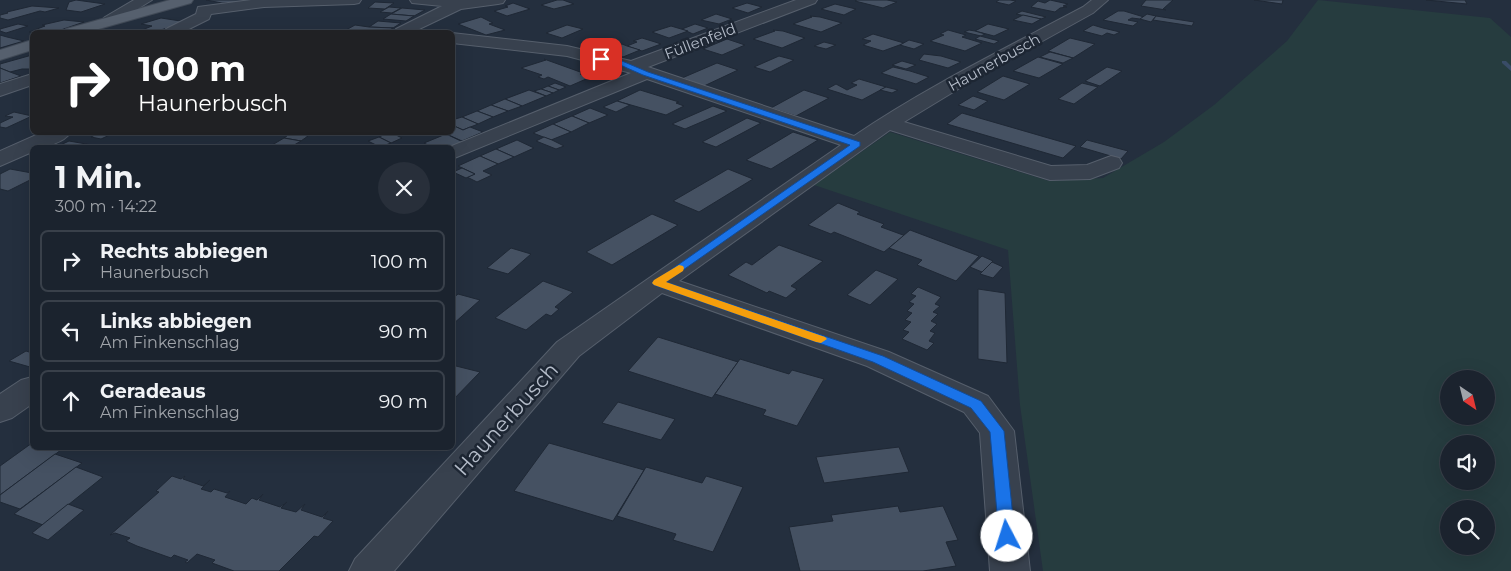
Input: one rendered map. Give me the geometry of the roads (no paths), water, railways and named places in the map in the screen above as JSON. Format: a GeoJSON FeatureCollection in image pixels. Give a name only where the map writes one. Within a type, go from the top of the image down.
{"type":"FeatureCollection","features":[{"type":"Feature","properties":{"kind":"main road"},"geometry":{"type":"LineString","coordinates":[[78,30],[186,0]]}},
{"type":"Feature","properties":{"kind":"main road"},"geometry":{"type":"LineString","coordinates":[[0,55],[30,46]]}},
{"type":"Feature","properties":{"kind":"street"},"geometry":{"type":"LineString","coordinates":[[110,20],[145,0]]}},
{"type":"Feature","properties":{"kind":"street"},"geometry":{"type":"LineString","coordinates":[[175,30],[204,13],[264,3],[354,0]]}},
{"type":"Feature","properties":{"kind":"street"},"geometry":{"type":"LineString","coordinates":[[416,0],[438,1],[457,5],[498,0]]}},
{"type":"Feature","properties":{"kind":"street","name":"Füllenfeld"},"geometry":{"type":"LineString","coordinates":[[455,152],[639,70],[810,0]]}},
{"type":"Feature","properties":{"kind":"street","name":"Haunerbusch"},"geometry":{"type":"LineString","coordinates":[[368,571],[568,349],[658,283],[887,124],[977,70],[1088,10],[1102,0]]}},
{"type":"Feature","properties":{"kind":"street"},"geometry":{"type":"LineString","coordinates":[[168,5],[204,13]]}},
{"type":"Feature","properties":{"kind":"street"},"geometry":{"type":"LineString","coordinates":[[409,29],[457,5]]}},
{"type":"Feature","properties":{"kind":"street"},"geometry":{"type":"LineString","coordinates":[[455,38],[567,51],[639,70],[857,144]]}},
{"type":"Feature","properties":{"kind":"street"},"geometry":{"type":"LineString","coordinates":[[0,90],[30,80]]}},
{"type":"Feature","properties":{"kind":"street"},"geometry":{"type":"LineString","coordinates":[[887,124],[1050,173],[1090,172],[1111,163]]}},
{"type":"Feature","properties":{"kind":"street"},"geometry":{"type":"LineString","coordinates":[[32,145],[54,135]]}},
{"type":"Feature","properties":{"kind":"street"},"geometry":{"type":"LineString","coordinates":[[0,159],[30,146]]}},
{"type":"Feature","properties":{"kind":"street"},"geometry":{"type":"LineString","coordinates":[[658,283],[878,359],[976,404],[997,431],[1010,571]]}},
{"type":"Feature","properties":{"kind":"street"},"geometry":{"type":"LineString","coordinates":[[0,410],[30,389]]}},
{"type":"Feature","properties":{"kind":"waterway"},"geometry":{"type":"LineString","coordinates":[[1504,62],[1511,69]]}}]}
